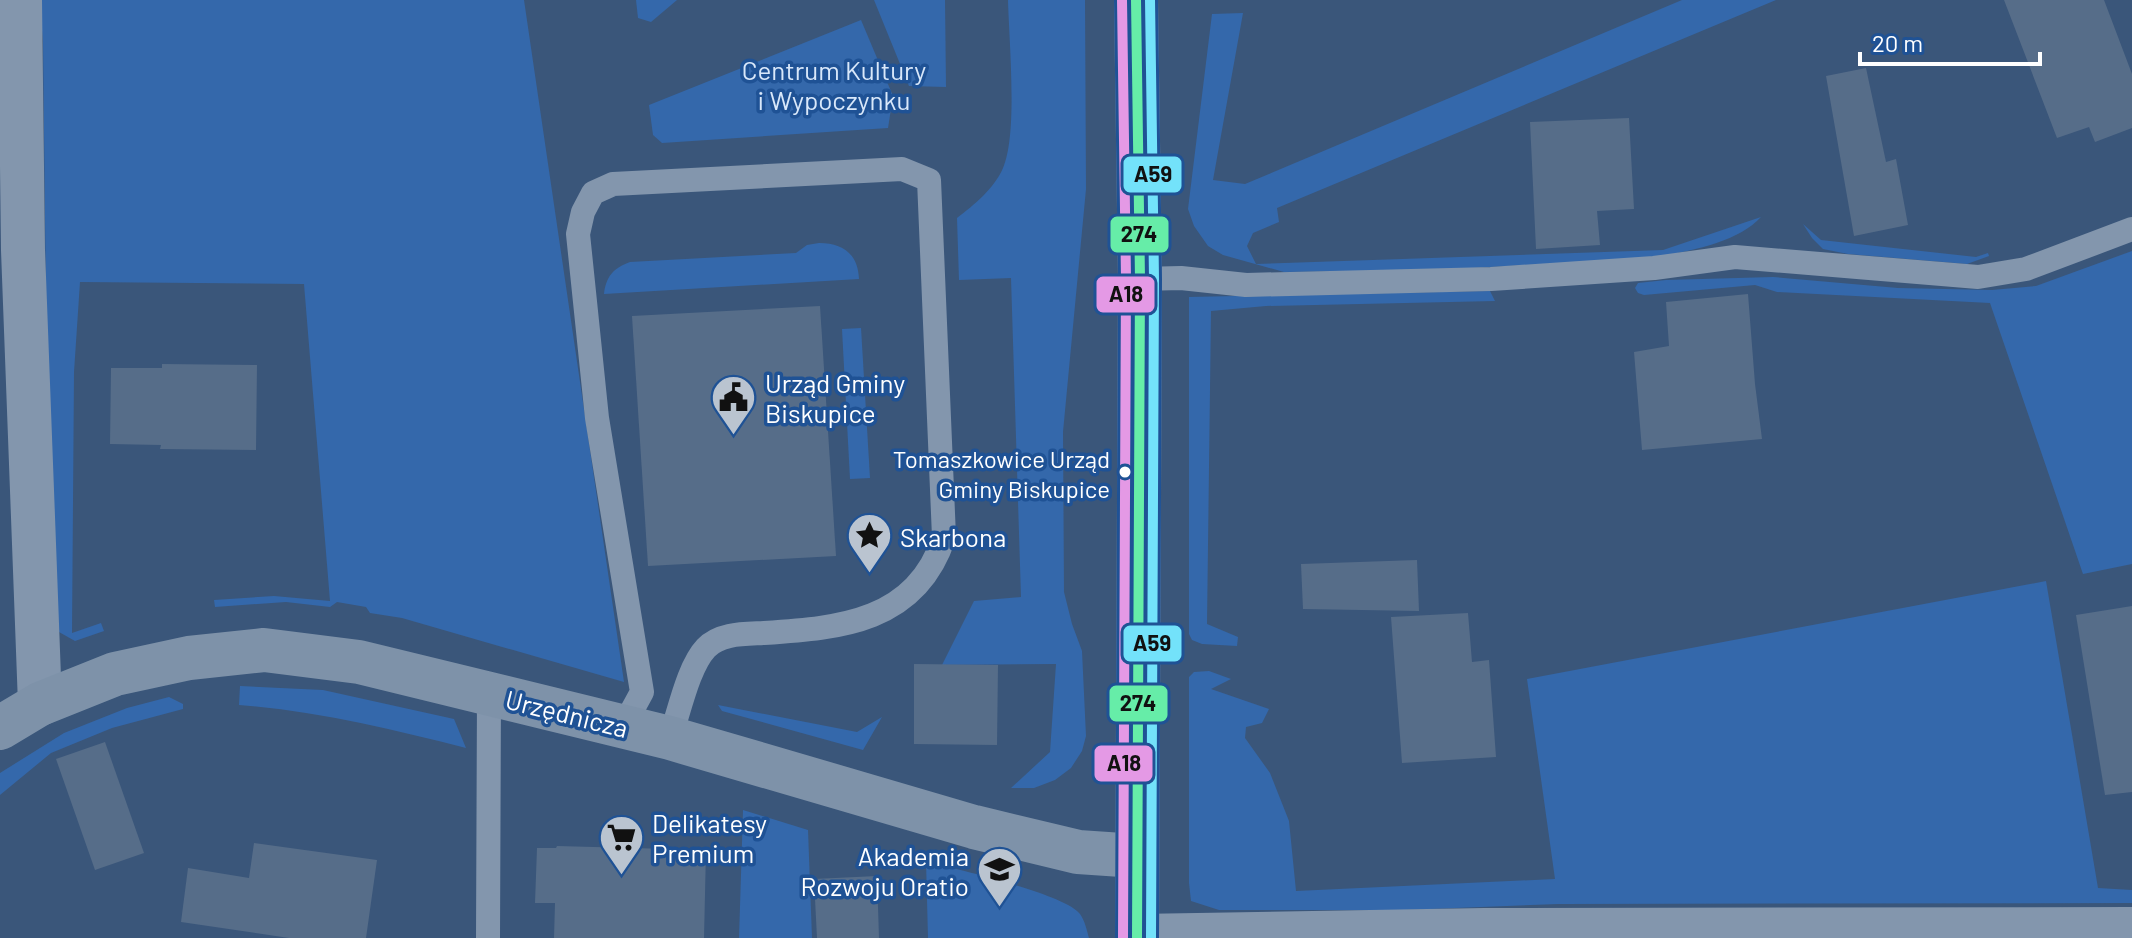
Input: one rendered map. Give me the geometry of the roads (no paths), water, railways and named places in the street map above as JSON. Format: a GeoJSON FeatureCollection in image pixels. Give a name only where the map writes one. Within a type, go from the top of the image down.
{"type":"FeatureCollection","features":[{"type":"Feature","properties":{"kind":"street"},"geometry":{"type":"LineString","coordinates":[[20,0],[23,250],[40,704]]}},
{"type":"Feature","properties":{"kind":"street"},"geometry":{"type":"LineString","coordinates":[[1136,0],[1140,279],[1137,937],[1484,930],[2132,929]]}},
{"type":"Feature","properties":{"kind":"street","name":"Urzędnicza"},"geometry":{"type":"LineString","coordinates":[[0,728],[40,704],[115,674],[189,658],[264,650],[359,662],[670,738],[974,827],[1078,852],[1137,856]]}},
{"type":"Feature","properties":{"kind":"lane"},"geometry":{"type":"LineString","coordinates":[[623,727],[642,692],[597,418],[582,291],[578,234],[583,212],[593,193],[613,184],[902,169],[929,180],[944,537],[936,562],[922,582],[895,603],[862,620],[825,629],[736,635],[708,645],[693,671],[670,738]]}},
{"type":"Feature","properties":{"kind":"lane"},"geometry":{"type":"LineString","coordinates":[[1140,279],[1181,278],[1246,285],[1491,279],[1654,268],[1735,257],[1978,277],[2026,269],[2132,229]]}},
{"type":"Feature","properties":{"kind":"lane"},"geometry":{"type":"LineString","coordinates":[[488,938],[489,693]]}},
{"type":"Feature","properties":{"kind":"place","name":"Urząd Gminy Biskupice"},"geometry":{"type":"Point","coordinates":[734,436]}},
{"type":"Feature","properties":{"kind":"place","name":"Tomaszkowice Urząd Gminy Biskupice"},"geometry":{"type":"Point","coordinates":[1125,472]}},
{"type":"Feature","properties":{"kind":"place","name":"Skarbona"},"geometry":{"type":"Point","coordinates":[869,575]}},
{"type":"Feature","properties":{"kind":"place","name":"Delikatesy Premium"},"geometry":{"type":"Point","coordinates":[621,876]}},
{"type":"Feature","properties":{"kind":"place","name":"Akademia Rozwoju Oratio"},"geometry":{"type":"Point","coordinates":[1000,909]}},
{"type":"Feature","properties":{"kind":"park label","name":"Centrum Kultury i Wypoczynku"},"geometry":{"type":"Point","coordinates":[834,84]}}]}
